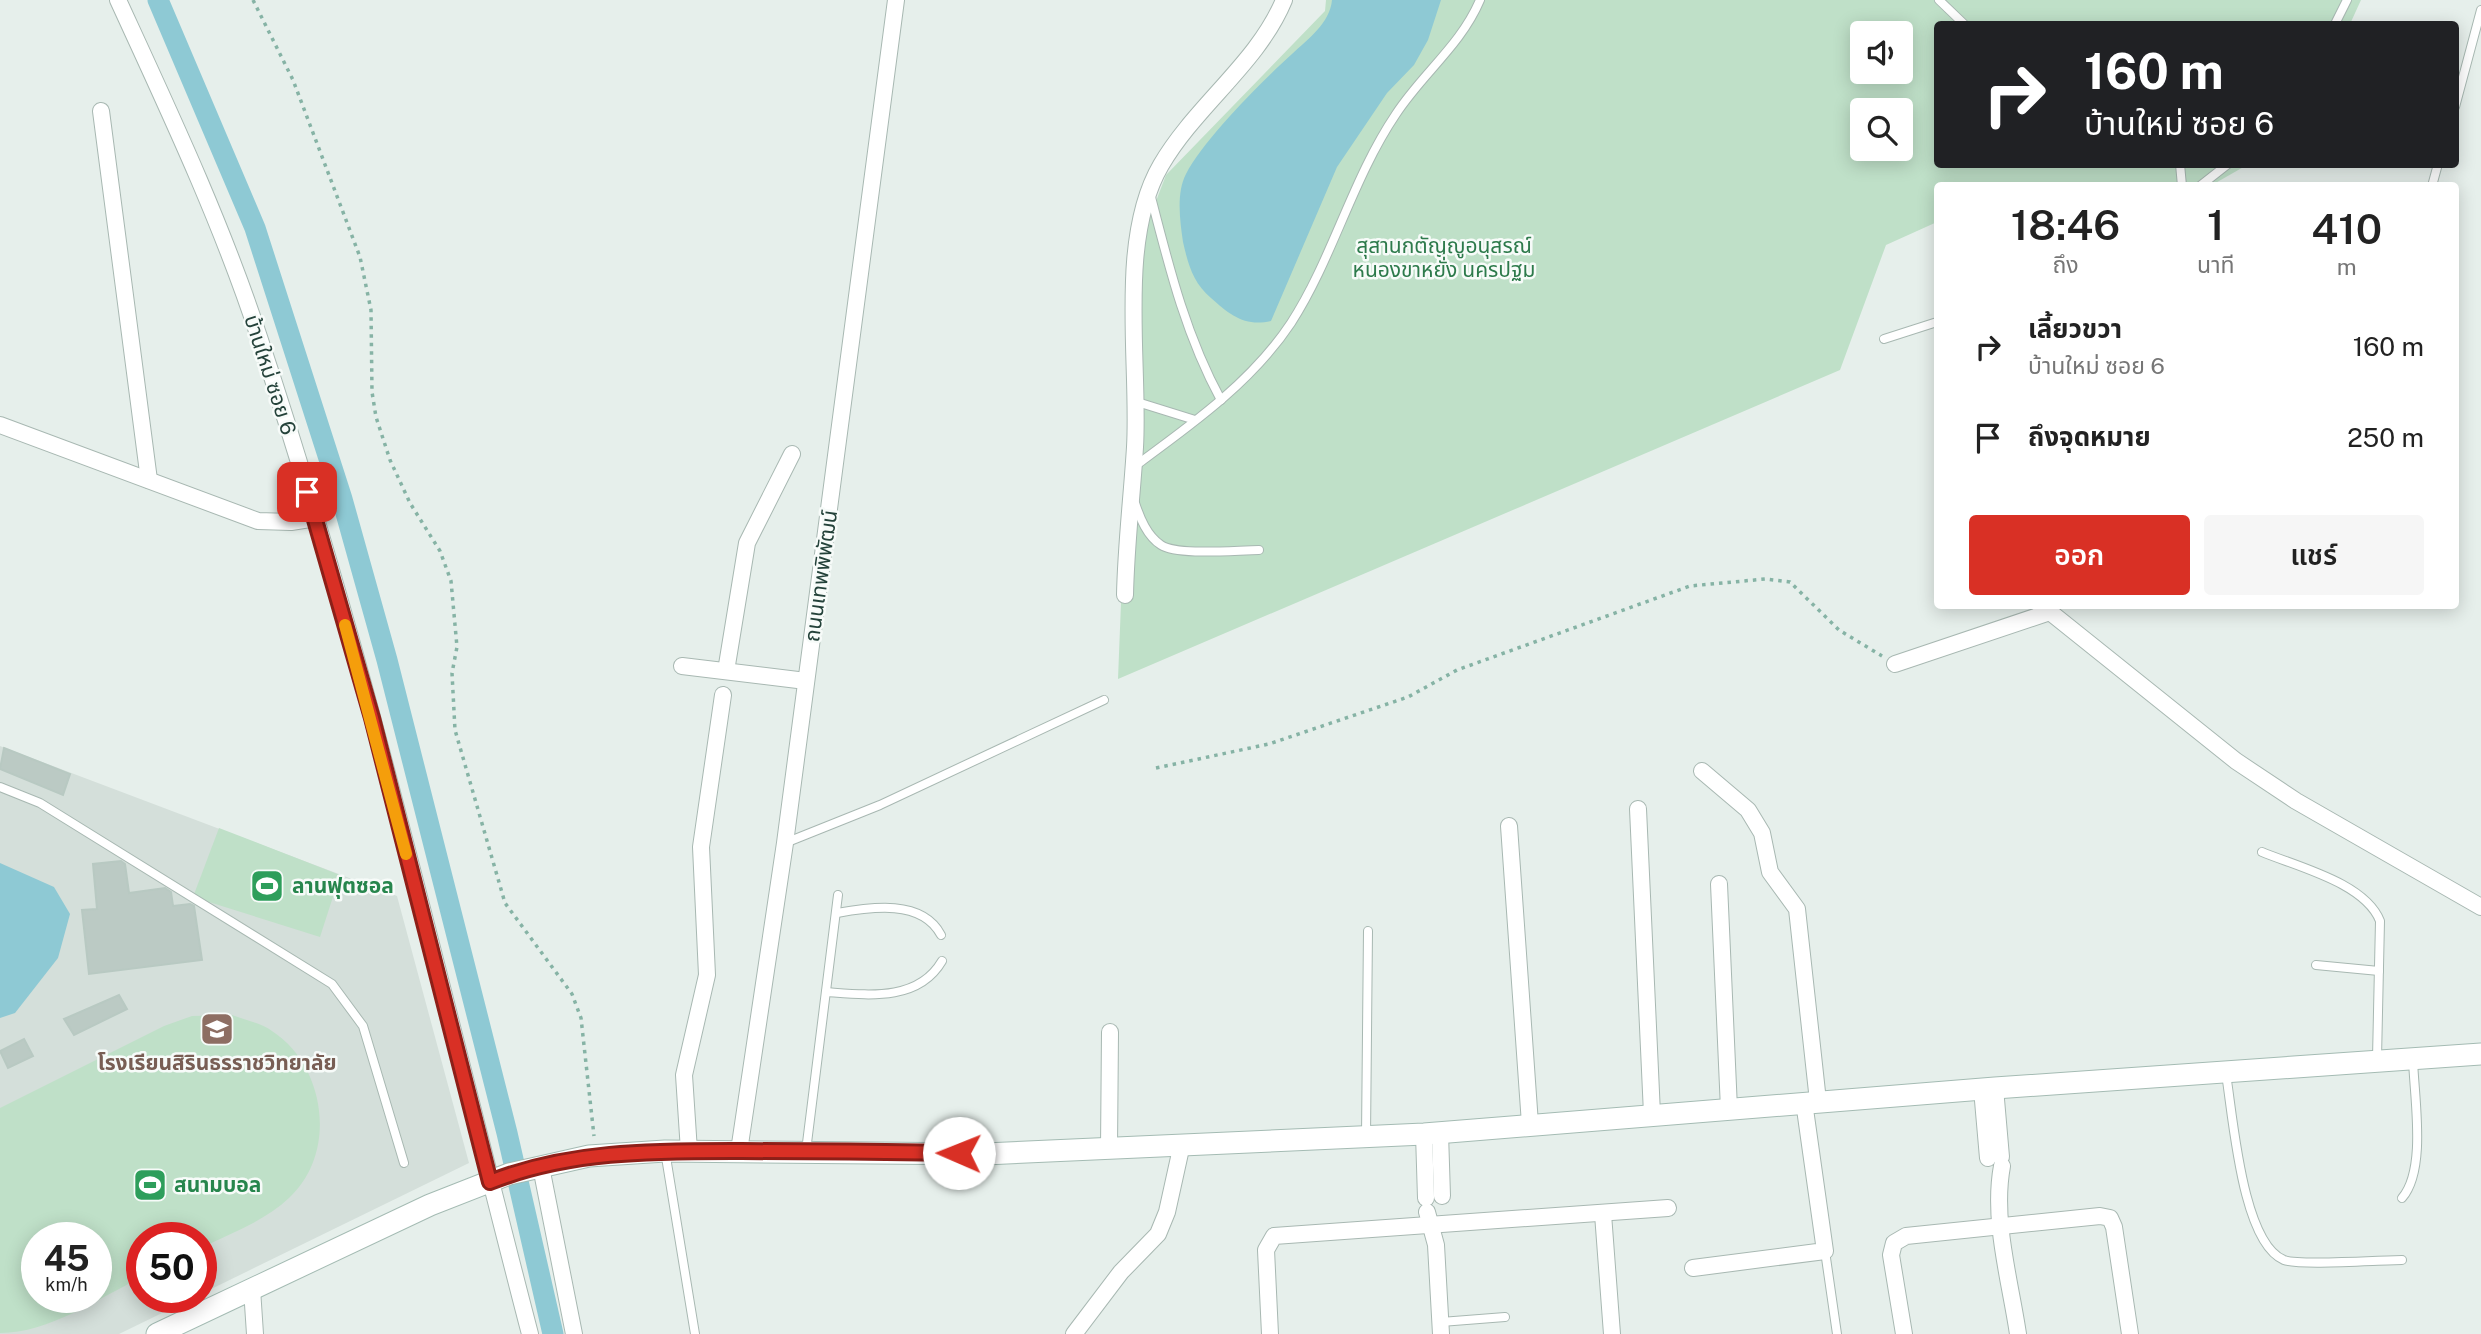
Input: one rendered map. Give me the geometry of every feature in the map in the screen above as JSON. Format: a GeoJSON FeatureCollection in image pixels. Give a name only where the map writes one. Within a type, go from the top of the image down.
{"type":"FeatureCollection","features":[{"type":"Feature","properties":{"kind":"main road"},"geometry":{"type":"LineString","coordinates":[[157,1334],[430,1205],[516,1173],[597,1156],[665,1151],[985,1154],[1432,1133],[1988,1088],[2481,1055]]}},
{"type":"Feature","properties":{"kind":"street","name":"บ้านใหม่ ซอย 6"},"geometry":{"type":"LineString","coordinates":[[118,0],[220,229],[259,336],[316,518],[372,718],[516,1173],[530,1334]]}},
{"type":"Feature","properties":{"kind":"street","name":"ถนนเทพพิพัฒน์"},"geometry":{"type":"LineString","coordinates":[[739,1151],[785,843],[896,0]]}},
{"type":"Feature","properties":{"kind":"street"},"geometry":{"type":"LineString","coordinates":[[1125,594],[1133,467],[1132,337],[1139,238],[1150,194],[1161,166],[1266,36],[1284,0]]}},
{"type":"Feature","properties":{"kind":"street"},"geometry":{"type":"LineString","coordinates":[[101,111],[149,480]]}},
{"type":"Feature","properties":{"kind":"street"},"geometry":{"type":"LineString","coordinates":[[0,425],[258,521],[290,522],[316,518]]}},
{"type":"Feature","properties":{"kind":"street"},"geometry":{"type":"LineString","coordinates":[[726,671],[747,543],[792,454]]}},
{"type":"Feature","properties":{"kind":"street"},"geometry":{"type":"LineString","coordinates":[[1895,664],[2046,609]]}},
{"type":"Feature","properties":{"kind":"street"},"geometry":{"type":"LineString","coordinates":[[2050,609],[2236,761],[2296,801],[2481,907]]}},
{"type":"Feature","properties":{"kind":"street"},"geometry":{"type":"LineString","coordinates":[[682,666],[806,681]]}},
{"type":"Feature","properties":{"kind":"street"},"geometry":{"type":"LineString","coordinates":[[689,1151],[684,1075],[708,975],[701,848],[723,695]]}},
{"type":"Feature","properties":{"kind":"street"},"geometry":{"type":"LineString","coordinates":[[1693,1268],[1825,1251],[1797,909],[1770,872],[1762,833],[1748,810],[1702,772]]}},
{"type":"Feature","properties":{"kind":"street"},"geometry":{"type":"LineString","coordinates":[[1638,809],[1652,1114]]}},
{"type":"Feature","properties":{"kind":"street"},"geometry":{"type":"LineString","coordinates":[[1509,826],[1530,1124]]}},
{"type":"Feature","properties":{"kind":"street"},"geometry":{"type":"LineString","coordinates":[[1719,884],[1729,1109]]}},
{"type":"Feature","properties":{"kind":"street"},"geometry":{"type":"LineString","coordinates":[[1109,1148],[1110,1032]]}},
{"type":"Feature","properties":{"kind":"street"},"geometry":{"type":"LineString","coordinates":[[1988,1088],[2001,1225],[2018,1334]]}},
{"type":"Feature","properties":{"kind":"street"},"geometry":{"type":"LineString","coordinates":[[1432,1133],[1441,1328]]}},
{"type":"Feature","properties":{"kind":"street"},"geometry":{"type":"LineString","coordinates":[[1074,1334],[1121,1272],[1158,1234],[1182,1144]]}},
{"type":"Feature","properties":{"kind":"street"},"geometry":{"type":"LineString","coordinates":[[516,1173],[573,1334]]}},
{"type":"Feature","properties":{"kind":"street"},"geometry":{"type":"LineString","coordinates":[[1270,1334],[1266,1251],[1274,1236],[1435,1211],[1602,1214],[1668,1208]]}},
{"type":"Feature","properties":{"kind":"street"},"geometry":{"type":"LineString","coordinates":[[1602,1214],[1612,1334]]}},
{"type":"Feature","properties":{"kind":"street"},"geometry":{"type":"LineString","coordinates":[[1904,1334],[1891,1255],[1894,1243],[1906,1236],[2100,1216],[2110,1219],[2130,1334]]}},
{"type":"Feature","properties":{"kind":"street"},"geometry":{"type":"LineString","coordinates":[[252,1289],[256,1334]]}},
{"type":"Feature","properties":{"kind":"lane"},"geometry":{"type":"LineString","coordinates":[[1133,467],[1221,400],[1259,363],[1291,323],[1396,114],[1431,68],[1457,42],[1480,0]]}},
{"type":"Feature","properties":{"kind":"lane"},"geometry":{"type":"LineString","coordinates":[[1939,0],[1961,21]]}},
{"type":"Feature","properties":{"kind":"lane"},"geometry":{"type":"LineString","coordinates":[[2336,21],[2347,0]]}},
{"type":"Feature","properties":{"kind":"lane"},"geometry":{"type":"LineString","coordinates":[[2459,92],[2481,10]]}},
{"type":"Feature","properties":{"kind":"lane"},"geometry":{"type":"LineString","coordinates":[[2205,182],[2223,168]]}},
{"type":"Feature","properties":{"kind":"lane"},"geometry":{"type":"LineString","coordinates":[[1150,194],[1174,288],[1199,360],[1221,400]]}},
{"type":"Feature","properties":{"kind":"lane"},"geometry":{"type":"LineString","coordinates":[[1884,339],[1934,323]]}},
{"type":"Feature","properties":{"kind":"lane"},"geometry":{"type":"LineString","coordinates":[[1134,401],[1195,420]]}},
{"type":"Feature","properties":{"kind":"lane"},"geometry":{"type":"LineString","coordinates":[[1130,491],[1143,525],[1161,545],[1177,550],[1259,550]]}},
{"type":"Feature","properties":{"kind":"lane"},"geometry":{"type":"LineString","coordinates":[[785,843],[880,805],[1104,700]]}},
{"type":"Feature","properties":{"kind":"lane"},"geometry":{"type":"LineString","coordinates":[[0,787],[40,803],[332,984],[363,1026],[404,1163]]}},
{"type":"Feature","properties":{"kind":"lane"},"geometry":{"type":"LineString","coordinates":[[2263,852],[2351,889],[2368,901],[2380,921],[2377,1061]]}},
{"type":"Feature","properties":{"kind":"lane"},"geometry":{"type":"LineString","coordinates":[[806,1151],[838,895]]}},
{"type":"Feature","properties":{"kind":"lane"},"geometry":{"type":"LineString","coordinates":[[837,913],[872,907],[903,910],[923,916],[937,927],[941,935]]}},
{"type":"Feature","properties":{"kind":"lane"},"geometry":{"type":"LineString","coordinates":[[1366,1136],[1368,931]]}},
{"type":"Feature","properties":{"kind":"lane"},"geometry":{"type":"LineString","coordinates":[[826,992],[867,995],[914,988],[929,978],[942,961]]}},
{"type":"Feature","properties":{"kind":"lane"},"geometry":{"type":"LineString","coordinates":[[2316,965],[2379,971]]}},
{"type":"Feature","properties":{"kind":"lane"},"geometry":{"type":"LineString","coordinates":[[2402,1199],[2413,1181],[2416,1149],[2413,1059]]}},
{"type":"Feature","properties":{"kind":"lane"},"geometry":{"type":"LineString","coordinates":[[2226,1072],[2246,1196],[2258,1236],[2271,1252],[2295,1262],[2402,1260]]}},
{"type":"Feature","properties":{"kind":"lane"},"geometry":{"type":"LineString","coordinates":[[665,1151],[695,1334]]}},
{"type":"Feature","properties":{"kind":"lane"},"geometry":{"type":"LineString","coordinates":[[1825,1251],[1837,1334]]}},
{"type":"Feature","properties":{"kind":"lane"},"geometry":{"type":"LineString","coordinates":[[1441,1328],[1505,1317]]}},
{"type":"Feature","properties":{"kind":"path"},"geometry":{"type":"LineString","coordinates":[[253,0],[293,80],[360,257],[371,310],[372,392],[376,417],[390,460],[410,503],[440,551],[451,581],[457,647],[452,673],[455,730],[505,903],[572,994],[581,1017],[597,1156]]}},
{"type":"Feature","properties":{"kind":"path"},"geometry":{"type":"LineString","coordinates":[[1156,768],[1269,744],[1408,697],[1457,670],[1690,586],[1765,579],[1790,583],[1839,630],[1895,664]]}},
{"type":"Feature","properties":{"kind":"shaded area","name":"โรงเรียนสิรินธรราชวิทยาลัย"},"geometry":{"type":"Polygon","coordinates":[[[0,746],[397,896],[469,1163],[217,1286],[217,1222],[126,1222],[126,1313],[162,1313],[119,1334],[0,1334],[0,746]]]}},
{"type":"Feature","properties":{"kind":"green space","name":"สุสานกตัญญูอนุสรณ์ หนองขาหยั่ง นครปฐม"},"geometry":{"type":"Polygon","coordinates":[[[1326,0],[2361,0],[2351,21],[1934,21],[1934,168],[2242,168],[2217,182],[1934,182],[1934,223],[1886,245],[1840,370],[1118,679],[1132,324],[1143,235],[1166,175],[1325,11],[1326,0]]]}},
{"type":"Feature","properties":{"kind":"green space","name":"ลานฟุตซอล"},"geometry":{"type":"Polygon","coordinates":[[[219,828],[340,875],[320,937],[193,897],[219,828]]]}},
{"type":"Feature","properties":{"kind":"green space","name":"สนามบอล"},"geometry":{"type":"Polygon","coordinates":[[[232,1015],[263,1026],[290,1046],[314,1087],[319,1111],[315,1158],[305,1179],[280,1206],[217,1240],[217,1222],[126,1222],[126,1285],[112,1293],[112,1222],[21,1222],[21,1313],[72,1313],[37,1327],[0,1333],[0,1108],[164,1026],[192,1016],[232,1015]]]}},
{"type":"Feature","properties":{"kind":"water"},"geometry":{"type":"Polygon","coordinates":[[[1332,0],[1441,0],[1428,40],[1414,65],[1387,93],[1337,167],[1271,321],[1246,321],[1231,314],[1211,298],[1192,273],[1181,225],[1180,198],[1183,182],[1194,160],[1234,111],[1317,30],[1327,16],[1332,0]]]}},
{"type":"Feature","properties":{"kind":"water"},"geometry":{"type":"Polygon","coordinates":[[[0,863],[54,887],[70,914],[58,958],[15,1013],[0,1018],[0,863]]]}},
{"type":"Feature","properties":{"kind":"building"},"geometry":{"type":"Polygon","coordinates":[[[4,748],[70,774],[63,795],[0,769],[4,748]]]}},
{"type":"Feature","properties":{"kind":"building"},"geometry":{"type":"Polygon","coordinates":[[[121,861],[125,864],[129,893],[165,888],[171,892],[173,906],[194,906],[202,960],[89,974],[82,910],[97,909],[93,864],[121,861]]]}},
{"type":"Feature","properties":{"kind":"building"},"geometry":{"type":"Polygon","coordinates":[[[119,995],[127,1009],[74,1035],[64,1019],[119,995]]]}},
{"type":"Feature","properties":{"kind":"building"},"geometry":{"type":"Polygon","coordinates":[[[24,1039],[33,1056],[8,1068],[0,1051],[24,1039]]]}},
{"type":"Feature","properties":{"kind":"waterway"},"geometry":{"type":"LineString","coordinates":[[158,0],[255,228],[342,499],[387,660],[507,1133],[553,1334]]}},
{"type":"Feature","properties":{"kind":"slow traffic"},"geometry":{"type":"LineString","coordinates":[[345,625],[372,718],[406,854]]}},
{"type":"Feature","properties":{"kind":"place","name":"ลานฟุตซอล"},"geometry":{"type":"Point","coordinates":[267,886]}},
{"type":"Feature","properties":{"kind":"place","name":"โรงเรียนสิรินธรราชวิทยาลัย"},"geometry":{"type":"Point","coordinates":[217,1029]}},
{"type":"Feature","properties":{"kind":"place","name":"สนามบอล"},"geometry":{"type":"Point","coordinates":[150,1185]}},
{"type":"Feature","properties":{"kind":"route"},"geometry":{"type":"LineString","coordinates":[[307,492],[372,718],[490,1182],[526,1169],[589,1156],[665,1151],[959,1153]]}}]}
